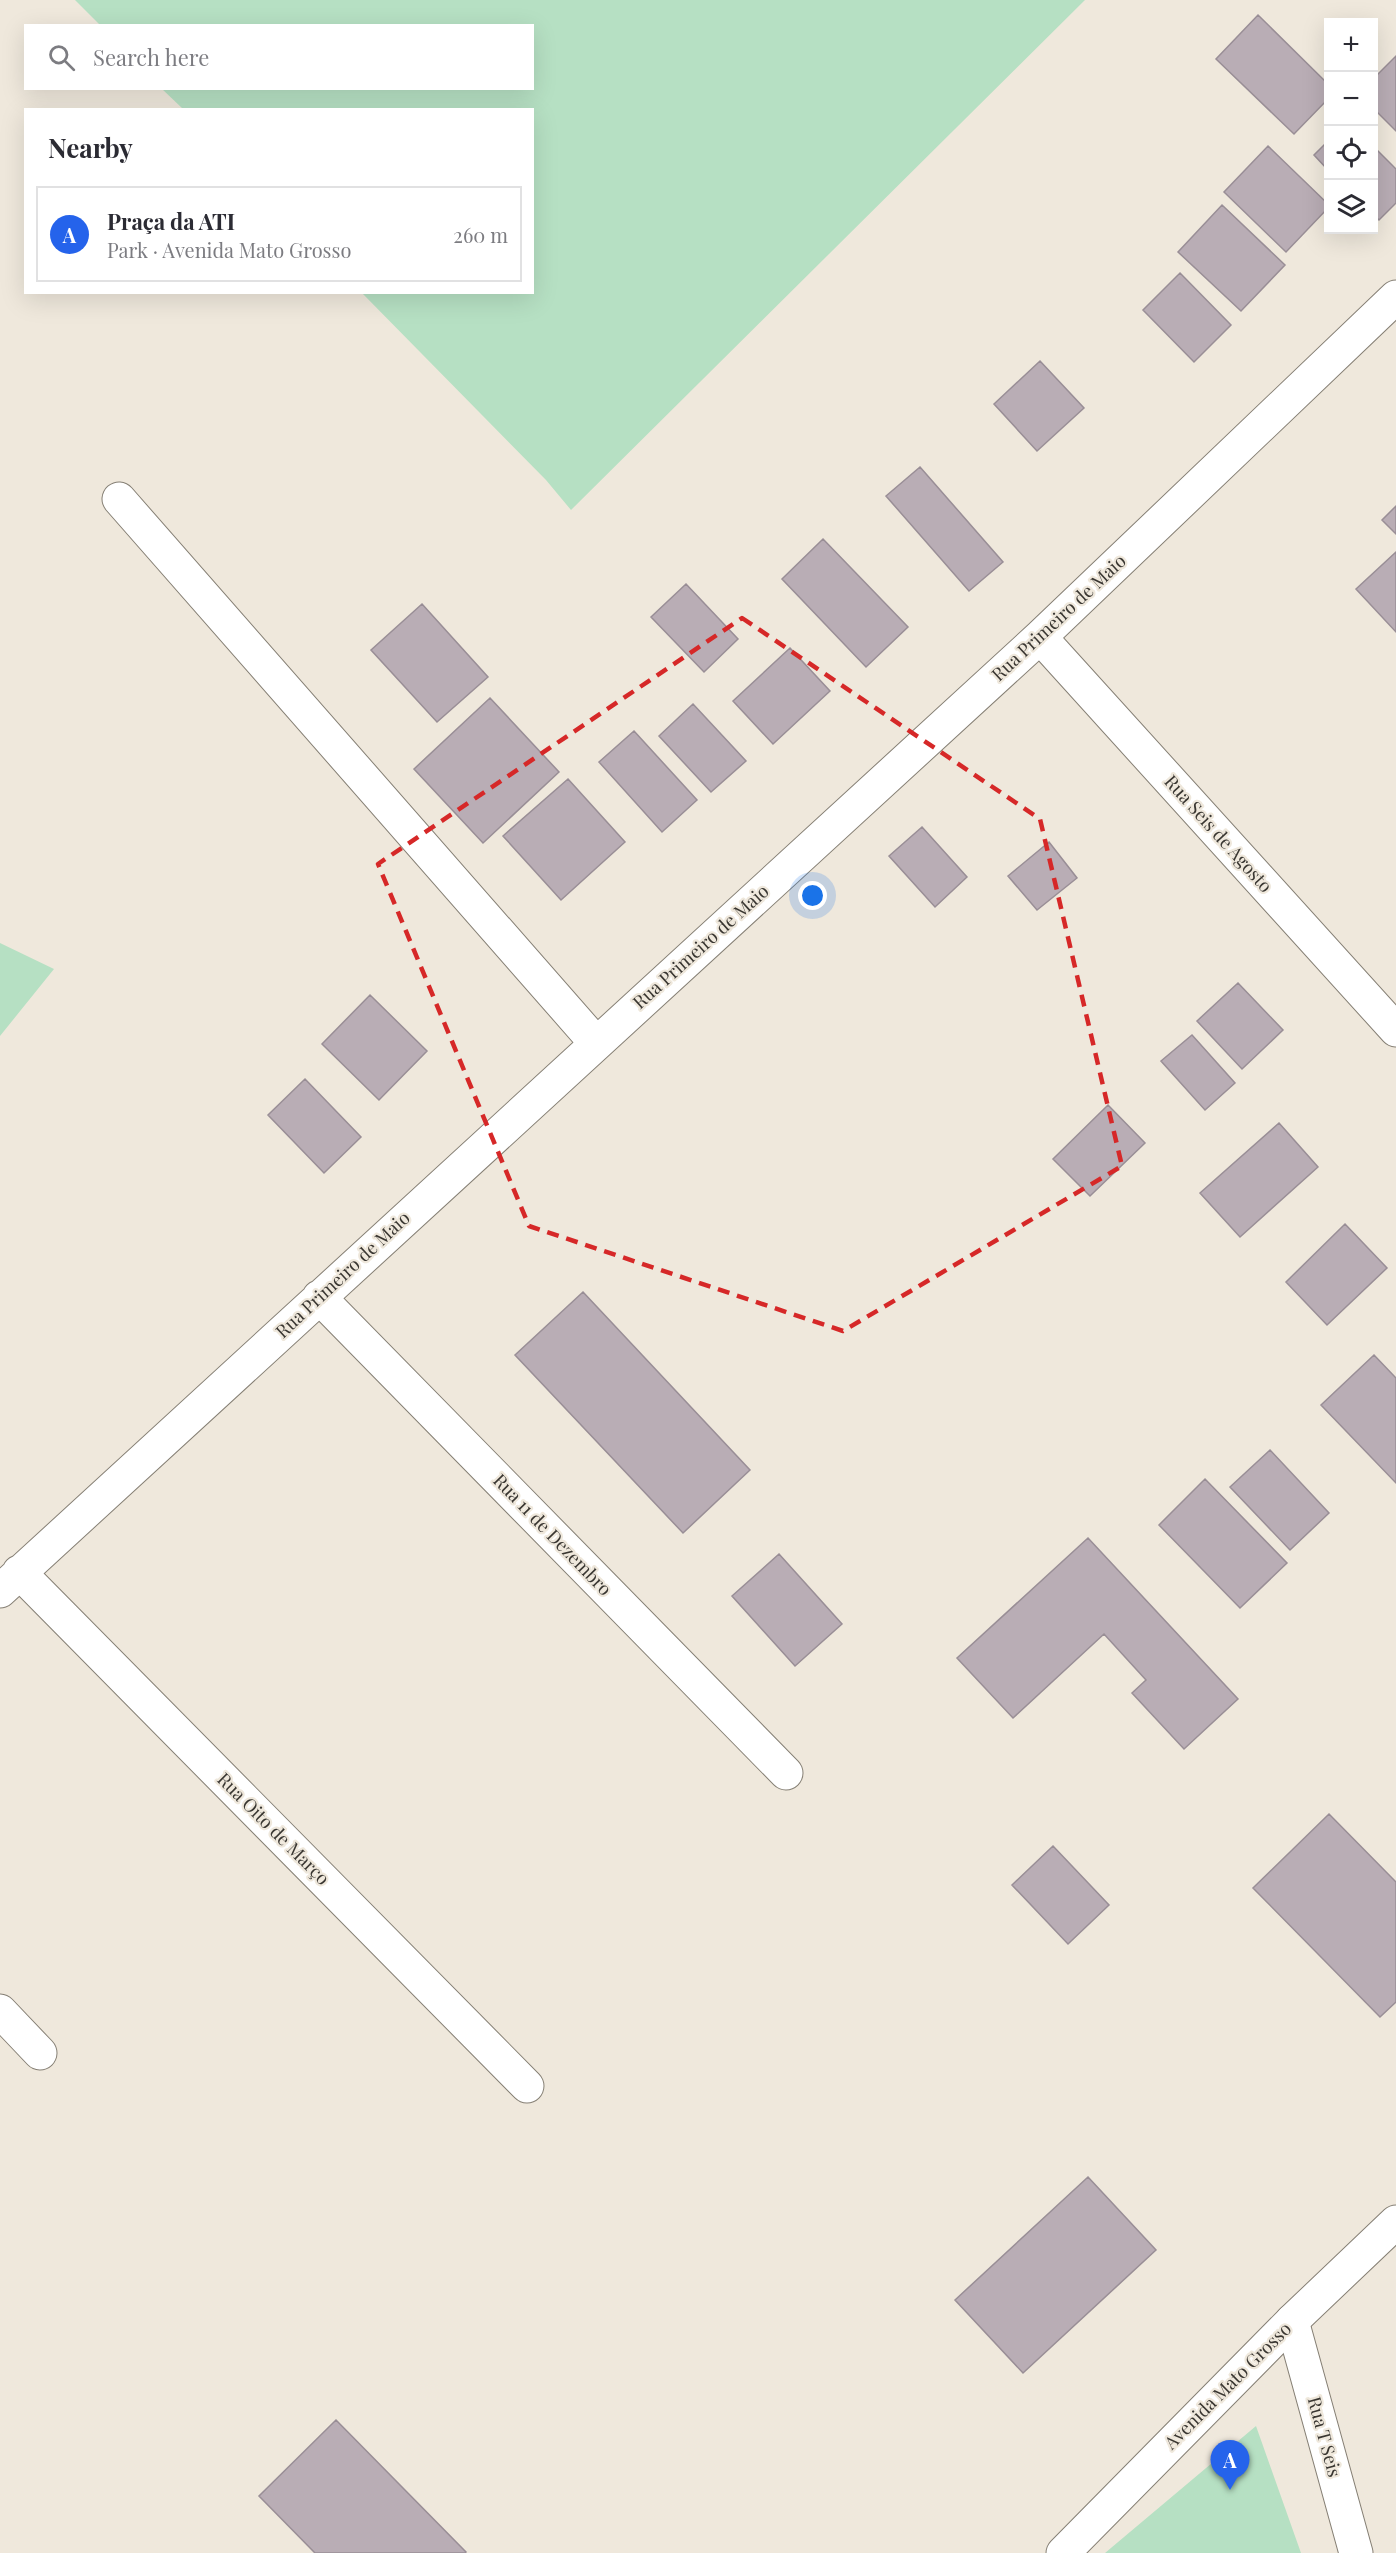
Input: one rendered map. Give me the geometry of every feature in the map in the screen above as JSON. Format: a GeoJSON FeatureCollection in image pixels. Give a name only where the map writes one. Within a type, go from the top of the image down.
{"type":"FeatureCollection","features":[{"type":"Feature","properties":{"kind":"street","name":"Rua Primeiro de Maio"},"geometry":{"type":"LineString","coordinates":[[9,1582],[1040,637],[1396,297]]}},
{"type":"Feature","properties":{"kind":"street"},"geometry":{"type":"LineString","coordinates":[[119,499],[596,1043]]}},
{"type":"Feature","properties":{"kind":"street","name":"Rua Seis de Agosto"},"geometry":{"type":"LineString","coordinates":[[1040,637],[1396,1030]]}},
{"type":"Feature","properties":{"kind":"street","name":"Rua 11 de Dezembro"},"geometry":{"type":"LineString","coordinates":[[319,1297],[786,1773]]}},
{"type":"Feature","properties":{"kind":"street","name":"Rua Oito de Março"},"geometry":{"type":"LineString","coordinates":[[9,1582],[527,2086]]}},
{"type":"Feature","properties":{"kind":"street"},"geometry":{"type":"LineString","coordinates":[[0,2011],[40,2053]]}},
{"type":"Feature","properties":{"kind":"street","name":"Avenida Mato Grosso"},"geometry":{"type":"LineString","coordinates":[[1063,2553],[1292,2321],[1396,2222]]}},
{"type":"Feature","properties":{"kind":"street","name":"Rua T Seis"},"geometry":{"type":"LineString","coordinates":[[1292,2321],[1356,2553]]}},
{"type":"Feature","properties":{"kind":"highlighted area"},"geometry":{"type":"Polygon","coordinates":[[[742,618],[1040,819],[1122,1166],[843,1331],[529,1226],[378,864],[742,618]]]}},
{"type":"Feature","properties":{"kind":"green space"},"geometry":{"type":"Polygon","coordinates":[[[75,0],[1085,0],[571,510],[546,480],[363,294],[534,294],[534,108],[182,108],[163,90],[534,90],[534,24],[99,24],[75,0]]]}},
{"type":"Feature","properties":{"kind":"green space"},"geometry":{"type":"Polygon","coordinates":[[[0,943],[54,969],[0,1036],[0,943]]]}},
{"type":"Feature","properties":{"kind":"green space"},"geometry":{"type":"Polygon","coordinates":[[[1256,2426],[1301,2553],[1105,2553],[1256,2426]]]}},
{"type":"Feature","properties":{"kind":"building"},"geometry":{"type":"Polygon","coordinates":[[[1258,15],[1324,80],[1324,103],[1294,134],[1216,59],[1258,15]]]}},
{"type":"Feature","properties":{"kind":"building"},"geometry":{"type":"Polygon","coordinates":[[[1396,56],[1396,131],[1378,113],[1378,74],[1396,56]]]}},
{"type":"Feature","properties":{"kind":"building"},"geometry":{"type":"Polygon","coordinates":[[[1324,145],[1324,166],[1314,155],[1324,145]]]}},
{"type":"Feature","properties":{"kind":"building"},"geometry":{"type":"Polygon","coordinates":[[[1268,146],[1324,200],[1324,212],[1286,252],[1224,192],[1268,146]]]}},
{"type":"Feature","properties":{"kind":"building"},"geometry":{"type":"Polygon","coordinates":[[[1378,151],[1396,169],[1396,203],[1379,220],[1378,151]]]}},
{"type":"Feature","properties":{"kind":"building"},"geometry":{"type":"Polygon","coordinates":[[[1222,205],[1285,265],[1241,311],[1178,252],[1222,205]]]}},
{"type":"Feature","properties":{"kind":"building"},"geometry":{"type":"Polygon","coordinates":[[[1180,273],[1231,325],[1194,362],[1143,310],[1180,273]]]}},
{"type":"Feature","properties":{"kind":"building"},"geometry":{"type":"Polygon","coordinates":[[[1040,361],[1084,408],[1037,451],[994,404],[1040,361]]]}},
{"type":"Feature","properties":{"kind":"building"},"geometry":{"type":"Polygon","coordinates":[[[920,467],[1003,562],[969,591],[886,496],[920,467]]]}},
{"type":"Feature","properties":{"kind":"building"},"geometry":{"type":"Polygon","coordinates":[[[1396,506],[1396,534],[1382,520],[1396,506]]]}},
{"type":"Feature","properties":{"kind":"building"},"geometry":{"type":"Polygon","coordinates":[[[823,539],[908,627],[866,667],[782,579],[823,539]]]}},
{"type":"Feature","properties":{"kind":"building"},"geometry":{"type":"Polygon","coordinates":[[[1396,552],[1396,632],[1356,589],[1396,552]]]}},
{"type":"Feature","properties":{"kind":"building"},"geometry":{"type":"Polygon","coordinates":[[[686,584],[738,639],[704,672],[651,617],[686,584]]]}},
{"type":"Feature","properties":{"kind":"building"},"geometry":{"type":"Polygon","coordinates":[[[422,604],[488,677],[437,722],[371,650],[422,604]]]}},
{"type":"Feature","properties":{"kind":"building"},"geometry":{"type":"Polygon","coordinates":[[[790,648],[830,691],[773,744],[733,701],[790,648]]]}},
{"type":"Feature","properties":{"kind":"building"},"geometry":{"type":"Polygon","coordinates":[[[490,698],[559,772],[483,843],[414,769],[490,698]]]}},
{"type":"Feature","properties":{"kind":"building"},"geometry":{"type":"Polygon","coordinates":[[[693,704],[746,761],[711,792],[659,736],[693,704]]]}},
{"type":"Feature","properties":{"kind":"building"},"geometry":{"type":"Polygon","coordinates":[[[634,731],[697,800],[662,832],[599,762],[634,731]]]}},
{"type":"Feature","properties":{"kind":"building"},"geometry":{"type":"Polygon","coordinates":[[[568,779],[625,842],[561,900],[503,836],[568,779]]]}},
{"type":"Feature","properties":{"kind":"building"},"geometry":{"type":"Polygon","coordinates":[[[922,827],[967,877],[935,907],[889,856],[922,827]]]}},
{"type":"Feature","properties":{"kind":"building"},"geometry":{"type":"Polygon","coordinates":[[[1049,842],[1077,878],[1037,910],[1008,876],[1049,842]]]}},
{"type":"Feature","properties":{"kind":"building"},"geometry":{"type":"Polygon","coordinates":[[[1238,983],[1283,1030],[1242,1069],[1197,1021],[1238,983]]]}},
{"type":"Feature","properties":{"kind":"building"},"geometry":{"type":"Polygon","coordinates":[[[370,995],[427,1051],[379,1100],[322,1044],[370,995]]]}},
{"type":"Feature","properties":{"kind":"building"},"geometry":{"type":"Polygon","coordinates":[[[1192,1035],[1235,1083],[1205,1110],[1161,1061],[1192,1035]]]}},
{"type":"Feature","properties":{"kind":"building"},"geometry":{"type":"Polygon","coordinates":[[[305,1079],[361,1137],[324,1173],[268,1115],[305,1079]]]}},
{"type":"Feature","properties":{"kind":"building"},"geometry":{"type":"Polygon","coordinates":[[[1108,1105],[1145,1143],[1090,1196],[1053,1159],[1108,1105]]]}},
{"type":"Feature","properties":{"kind":"building"},"geometry":{"type":"Polygon","coordinates":[[[1279,1123],[1318,1167],[1240,1237],[1200,1193],[1279,1123]]]}},
{"type":"Feature","properties":{"kind":"building"},"geometry":{"type":"Polygon","coordinates":[[[1345,1224],[1387,1268],[1327,1325],[1286,1282],[1345,1224]]]}},
{"type":"Feature","properties":{"kind":"building"},"geometry":{"type":"Polygon","coordinates":[[[583,1292],[750,1470],[683,1533],[515,1355],[583,1292]]]}},
{"type":"Feature","properties":{"kind":"building"},"geometry":{"type":"Polygon","coordinates":[[[1374,1355],[1396,1378],[1396,1483],[1321,1405],[1374,1355]]]}},
{"type":"Feature","properties":{"kind":"building"},"geometry":{"type":"Polygon","coordinates":[[[1270,1450],[1329,1513],[1290,1550],[1230,1487],[1270,1450]]]}},
{"type":"Feature","properties":{"kind":"building"},"geometry":{"type":"Polygon","coordinates":[[[1205,1479],[1287,1563],[1240,1608],[1159,1525],[1205,1479]]]}},
{"type":"Feature","properties":{"kind":"building"},"geometry":{"type":"Polygon","coordinates":[[[1088,1538],[1238,1699],[1184,1749],[1132,1693],[1146,1680],[1104,1634],[1013,1718],[957,1658],[1088,1538]]]}},
{"type":"Feature","properties":{"kind":"building"},"geometry":{"type":"Polygon","coordinates":[[[779,1554],[842,1624],[795,1666],[732,1596],[779,1554]]]}},
{"type":"Feature","properties":{"kind":"building"},"geometry":{"type":"Polygon","coordinates":[[[1329,1814],[1396,1882],[1396,2002],[1380,2017],[1253,1888],[1329,1814]]]}},
{"type":"Feature","properties":{"kind":"building"},"geometry":{"type":"Polygon","coordinates":[[[1053,1846],[1109,1905],[1068,1944],[1012,1885],[1053,1846]]]}},
{"type":"Feature","properties":{"kind":"building"},"geometry":{"type":"Polygon","coordinates":[[[1088,2177],[1156,2250],[1023,2373],[955,2300],[1088,2177]]]}},
{"type":"Feature","properties":{"kind":"building"},"geometry":{"type":"Polygon","coordinates":[[[336,2420],[465,2553],[315,2553],[259,2496],[336,2420]]]}},
{"type":"Feature","properties":{"kind":"place","name":"Praça da ATI"},"geometry":{"type":"Point","coordinates":[1230,2490]}}]}
